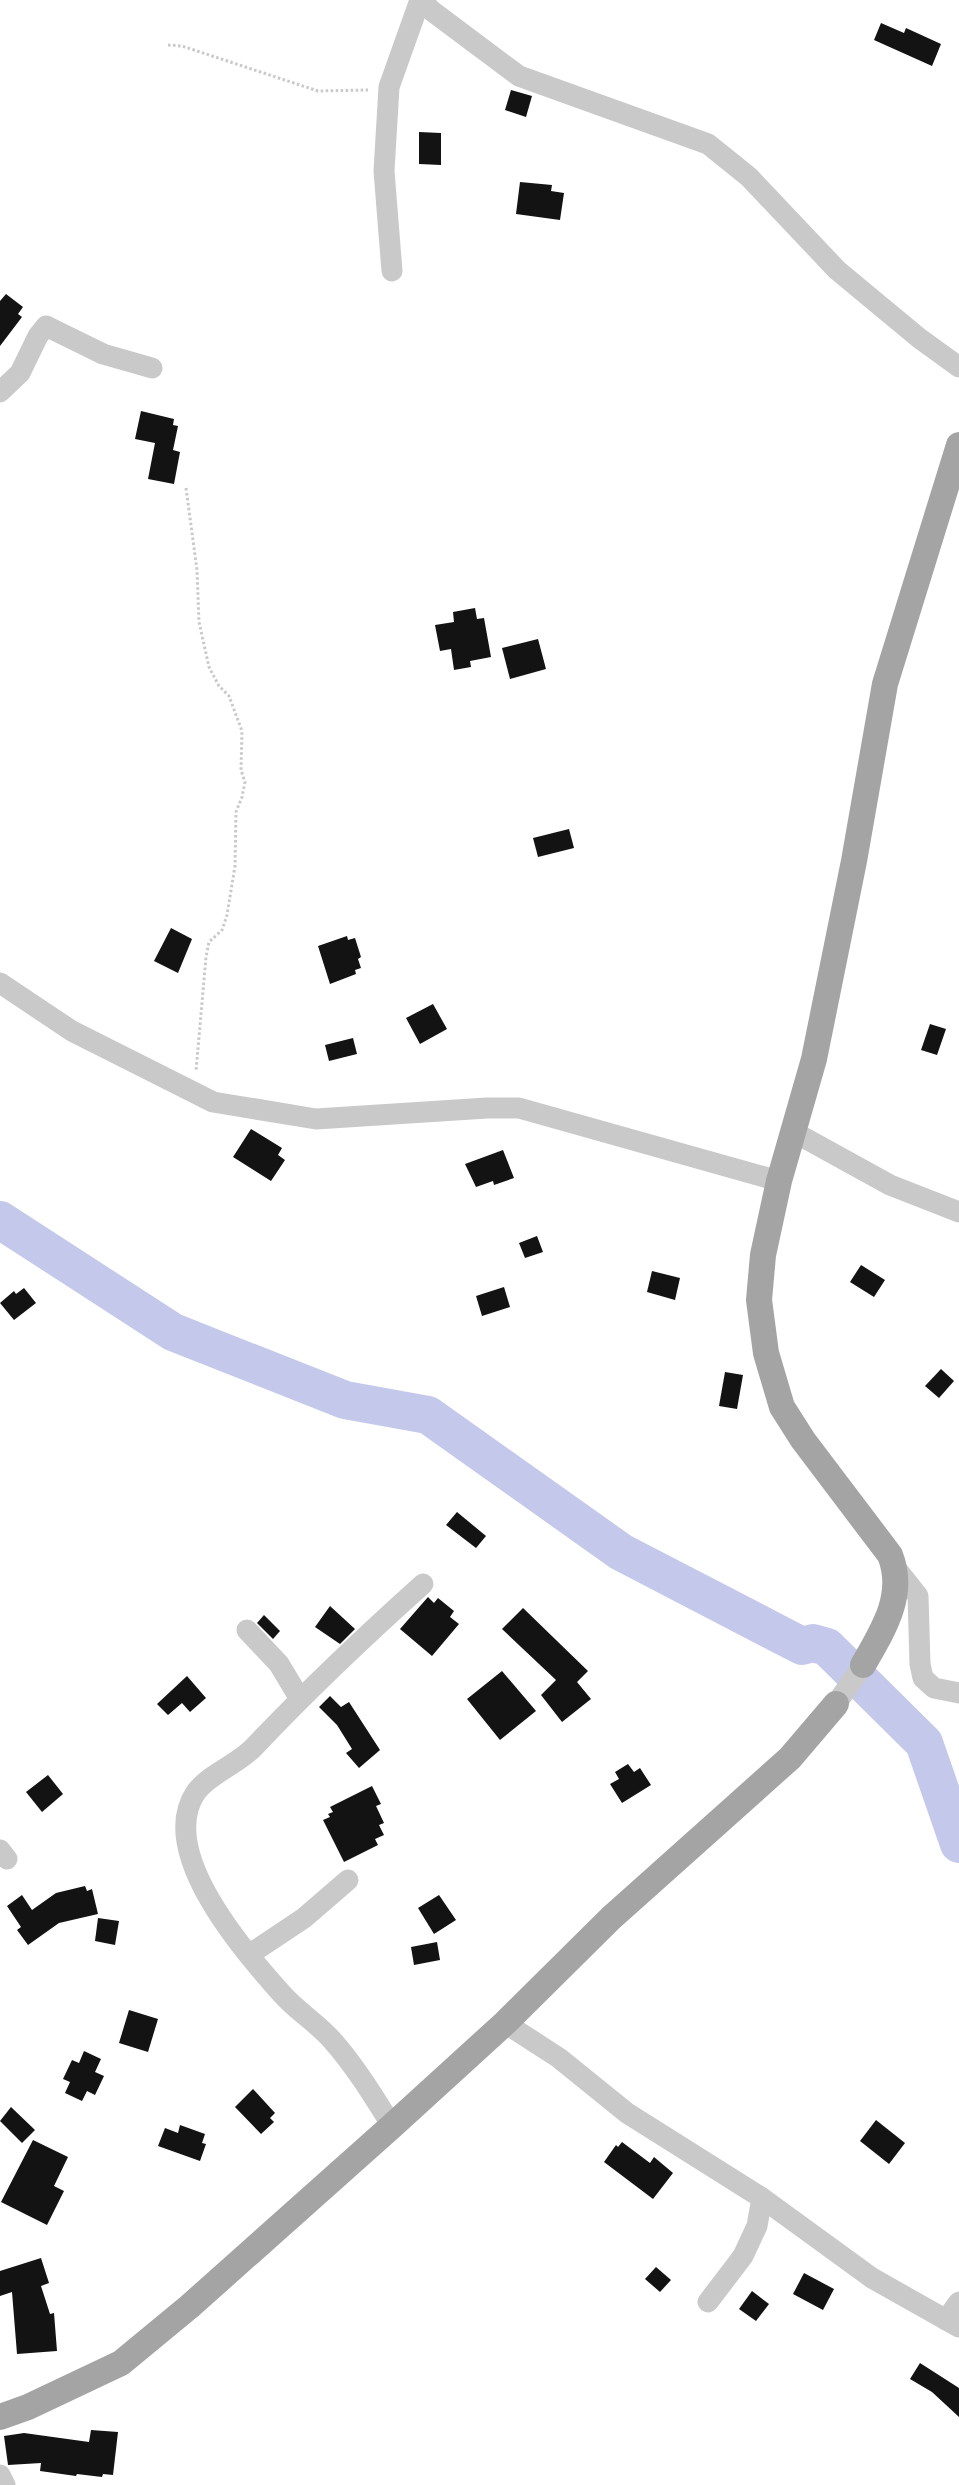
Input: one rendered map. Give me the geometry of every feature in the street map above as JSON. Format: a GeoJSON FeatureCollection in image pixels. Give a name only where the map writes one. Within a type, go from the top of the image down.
{"type":"FeatureCollection","features":[{"type":"Feature","properties":{"kind":"main road"},"geometry":{"type":"LineString","coordinates":[[863,1665],[881,1634],[891,1607],[897,1584],[895,1567],[890,1555],[803,1440],[782,1407],[768,1362],[759,1300],[763,1255],[779,1181],[816,1049],[854,861],[885,684],[959,446]]}},
{"type":"Feature","properties":{"kind":"main road"},"geometry":{"type":"LineString","coordinates":[[0,2417],[28,2407],[121,2364],[190,2306],[505,2023],[611,1918],[790,1758],[836,1704]]}},
{"type":"Feature","properties":{"kind":"street"},"geometry":{"type":"LineString","coordinates":[[392,271],[384,171],[389,87],[420,0],[519,76],[708,144],[727,157],[748,177],[837,270],[919,338],[959,367]]}},
{"type":"Feature","properties":{"kind":"street"},"geometry":{"type":"LineString","coordinates":[[0,392],[20,373],[38,336],[46,326],[103,354],[152,368]]}},
{"type":"Feature","properties":{"kind":"street"},"geometry":{"type":"LineString","coordinates":[[0,982],[72,1031],[213,1102],[316,1120],[487,1108],[519,1108],[779,1181]]}},
{"type":"Feature","properties":{"kind":"street"},"geometry":{"type":"LineString","coordinates":[[792,1130],[890,1185],[959,1212]]}},
{"type":"Feature","properties":{"kind":"street"},"geometry":{"type":"LineString","coordinates":[[895,1567],[918,1596],[923,1678],[934,1688],[959,1693]]}},
{"type":"Feature","properties":{"kind":"street"},"geometry":{"type":"LineString","coordinates":[[392,2126],[373,2094],[333,2041],[282,1995],[210,1903],[186,1846],[186,1818],[197,1791],[253,1748],[367,1633],[423,1584]]}},
{"type":"Feature","properties":{"kind":"street"},"geometry":{"type":"LineString","coordinates":[[247,1630],[279,1664],[300,1699]]}},
{"type":"Feature","properties":{"kind":"street"},"geometry":{"type":"LineString","coordinates":[[836,1704],[863,1665]]}},
{"type":"Feature","properties":{"kind":"street"},"geometry":{"type":"LineString","coordinates":[[250,1954],[304,1918],[348,1880]]}},
{"type":"Feature","properties":{"kind":"street"},"geometry":{"type":"LineString","coordinates":[[505,2023],[559,2058],[627,2113],[762,2198],[872,2278],[952,2323],[959,2302]]}},
{"type":"Feature","properties":{"kind":"street"},"geometry":{"type":"LineString","coordinates":[[708,2302],[743,2256],[757,2226],[762,2198]]}},
{"type":"Feature","properties":{"kind":"street"},"geometry":{"type":"LineString","coordinates":[[0,2475],[5,2485]]}},
{"type":"Feature","properties":{"kind":"path"},"geometry":{"type":"LineString","coordinates":[[168,45],[182,46],[318,91],[356,91],[389,87]]}},
{"type":"Feature","properties":{"kind":"path"},"geometry":{"type":"LineString","coordinates":[[186,488],[197,570],[199,622],[209,667],[219,686],[229,696],[242,731],[241,770],[244,782],[242,797],[236,812],[235,866],[227,915],[222,930],[209,942],[206,957],[194,1094]]}},
{"type":"Feature","properties":{"kind":"building"},"geometry":{"type":"Polygon","coordinates":[[[881,23],[904,33],[906,28],[941,44],[932,66],[874,40],[881,23]]]}},
{"type":"Feature","properties":{"kind":"building"},"geometry":{"type":"Polygon","coordinates":[[[511,90],[532,96],[526,117],[505,110],[511,90]]]}},
{"type":"Feature","properties":{"kind":"building"},"geometry":{"type":"Polygon","coordinates":[[[419,132],[441,133],[441,165],[419,164],[419,132]]]}},
{"type":"Feature","properties":{"kind":"building"},"geometry":{"type":"Polygon","coordinates":[[[520,182],[552,185],[551,191],[564,193],[560,220],[516,214],[520,182]]]}},
{"type":"Feature","properties":{"kind":"building"},"geometry":{"type":"Polygon","coordinates":[[[6,294],[23,307],[18,314],[22,317],[0,346],[0,301],[6,294]]]}},
{"type":"Feature","properties":{"kind":"building"},"geometry":{"type":"Polygon","coordinates":[[[141,411],[174,419],[173,425],[178,426],[173,450],[180,452],[174,484],[148,479],[155,443],[135,439],[141,411]]]}},
{"type":"Feature","properties":{"kind":"building"},"geometry":{"type":"Polygon","coordinates":[[[475,608],[477,619],[484,618],[491,657],[470,661],[471,667],[454,670],[451,649],[440,651],[435,625],[454,622],[453,612],[475,608]]]}},
{"type":"Feature","properties":{"kind":"building"},"geometry":{"type":"Polygon","coordinates":[[[538,639],[546,669],[510,679],[502,648],[538,639]]]}},
{"type":"Feature","properties":{"kind":"building"},"geometry":{"type":"Polygon","coordinates":[[[569,829],[574,848],[538,857],[533,838],[569,829]]]}},
{"type":"Feature","properties":{"kind":"building"},"geometry":{"type":"Polygon","coordinates":[[[171,928],[192,939],[178,973],[154,961],[171,928]]]}},
{"type":"Feature","properties":{"kind":"building"},"geometry":{"type":"Polygon","coordinates":[[[347,936],[348,940],[355,938],[361,957],[358,959],[361,968],[355,970],[356,974],[330,984],[318,946],[347,936]]]}},
{"type":"Feature","properties":{"kind":"building"},"geometry":{"type":"Polygon","coordinates":[[[433,1004],[447,1029],[420,1044],[406,1018],[433,1004]]]}},
{"type":"Feature","properties":{"kind":"building"},"geometry":{"type":"Polygon","coordinates":[[[930,1024],[946,1029],[937,1055],[921,1050],[930,1024]]]}},
{"type":"Feature","properties":{"kind":"building"},"geometry":{"type":"Polygon","coordinates":[[[353,1038],[357,1054],[329,1061],[325,1045],[353,1038]]]}},
{"type":"Feature","properties":{"kind":"building"},"geometry":{"type":"Polygon","coordinates":[[[251,1129],[282,1148],[278,1155],[285,1160],[271,1181],[233,1157],[251,1129]]]}},
{"type":"Feature","properties":{"kind":"building"},"geometry":{"type":"Polygon","coordinates":[[[503,1150],[514,1178],[494,1185],[493,1181],[476,1187],[465,1164],[503,1150]]]}},
{"type":"Feature","properties":{"kind":"building"},"geometry":{"type":"Polygon","coordinates":[[[537,1236],[543,1252],[525,1258],[519,1243],[537,1236]]]}},
{"type":"Feature","properties":{"kind":"building"},"geometry":{"type":"Polygon","coordinates":[[[861,1265],[885,1280],[874,1297],[850,1282],[861,1265]]]}},
{"type":"Feature","properties":{"kind":"building"},"geometry":{"type":"Polygon","coordinates":[[[652,1271],[680,1278],[675,1300],[647,1292],[652,1271]]]}},
{"type":"Feature","properties":{"kind":"building"},"geometry":{"type":"Polygon","coordinates":[[[504,1287],[510,1307],[482,1316],[476,1296],[504,1287]]]}},
{"type":"Feature","properties":{"kind":"building"},"geometry":{"type":"Polygon","coordinates":[[[24,1288],[36,1303],[14,1320],[0,1303],[14,1291],[16,1294],[24,1288]]]}},
{"type":"Feature","properties":{"kind":"building"},"geometry":{"type":"Polygon","coordinates":[[[941,1369],[954,1381],[939,1398],[925,1386],[941,1369]]]}},
{"type":"Feature","properties":{"kind":"building"},"geometry":{"type":"Polygon","coordinates":[[[725,1372],[743,1375],[737,1409],[719,1406],[725,1372]]]}},
{"type":"Feature","properties":{"kind":"building"},"geometry":{"type":"Polygon","coordinates":[[[457,1512],[486,1536],[476,1548],[446,1525],[457,1512]]]}},
{"type":"Feature","properties":{"kind":"building"},"geometry":{"type":"Polygon","coordinates":[[[428,1597],[434,1603],[438,1598],[454,1611],[450,1617],[459,1624],[432,1656],[400,1629],[428,1597]]]}},
{"type":"Feature","properties":{"kind":"building"},"geometry":{"type":"Polygon","coordinates":[[[330,1606],[355,1629],[340,1644],[315,1627],[330,1606]]]}},
{"type":"Feature","properties":{"kind":"building"},"geometry":{"type":"Polygon","coordinates":[[[523,1608],[588,1671],[577,1682],[591,1699],[562,1722],[541,1695],[556,1680],[502,1629],[523,1608]]]}},
{"type":"Feature","properties":{"kind":"building"},"geometry":{"type":"Polygon","coordinates":[[[264,1615],[280,1631],[273,1639],[257,1623],[264,1615]]]}},
{"type":"Feature","properties":{"kind":"building"},"geometry":{"type":"Polygon","coordinates":[[[502,1671],[536,1711],[500,1740],[467,1699],[502,1671]]]}},
{"type":"Feature","properties":{"kind":"building"},"geometry":{"type":"Polygon","coordinates":[[[187,1676],[206,1698],[190,1712],[182,1703],[168,1715],[157,1704],[187,1676]]]}},
{"type":"Feature","properties":{"kind":"building"},"geometry":{"type":"Polygon","coordinates":[[[330,1696],[341,1707],[349,1702],[380,1750],[359,1768],[346,1753],[352,1749],[337,1725],[319,1707],[330,1696]]]}},
{"type":"Feature","properties":{"kind":"building"},"geometry":{"type":"Polygon","coordinates":[[[628,1764],[634,1772],[640,1768],[651,1785],[622,1803],[610,1784],[619,1779],[615,1772],[628,1764]]]}},
{"type":"Feature","properties":{"kind":"building"},"geometry":{"type":"Polygon","coordinates":[[[48,1775],[63,1794],[42,1812],[26,1792],[48,1775]]]}},
{"type":"Feature","properties":{"kind":"building"},"geometry":{"type":"Polygon","coordinates":[[[372,1786],[381,1804],[376,1806],[384,1823],[379,1825],[384,1835],[375,1839],[378,1845],[344,1862],[323,1820],[330,1817],[328,1814],[333,1812],[330,1807],[372,1786]]]}},
{"type":"Feature","properties":{"kind":"building"},"geometry":{"type":"Polygon","coordinates":[[[85,1886],[87,1891],[92,1889],[98,1914],[59,1923],[28,1945],[17,1930],[21,1927],[7,1906],[22,1895],[32,1910],[56,1893],[85,1886]]]}},
{"type":"Feature","properties":{"kind":"building"},"geometry":{"type":"Polygon","coordinates":[[[439,1895],[456,1920],[434,1934],[418,1908],[439,1895]]]}},
{"type":"Feature","properties":{"kind":"building"},"geometry":{"type":"Polygon","coordinates":[[[98,1918],[119,1921],[115,1945],[95,1941],[98,1918]]]}},
{"type":"Feature","properties":{"kind":"building"},"geometry":{"type":"Polygon","coordinates":[[[437,1942],[440,1960],[414,1965],[411,1947],[437,1942]]]}},
{"type":"Feature","properties":{"kind":"building"},"geometry":{"type":"Polygon","coordinates":[[[129,2010],[158,2019],[148,2052],[119,2043],[129,2010]]]}},
{"type":"Feature","properties":{"kind":"building"},"geometry":{"type":"Polygon","coordinates":[[[84,2051],[101,2059],[95,2072],[104,2076],[95,2095],[87,2091],[82,2101],[65,2093],[70,2082],[63,2079],[72,2060],[79,2063],[84,2051]]]}},
{"type":"Feature","properties":{"kind":"building"},"geometry":{"type":"Polygon","coordinates":[[[253,2089],[275,2113],[270,2118],[274,2122],[261,2134],[235,2107],[253,2089]]]}},
{"type":"Feature","properties":{"kind":"building"},"geometry":{"type":"Polygon","coordinates":[[[11,2107],[35,2130],[22,2143],[0,2121],[11,2107]]]}},
{"type":"Feature","properties":{"kind":"building"},"geometry":{"type":"Polygon","coordinates":[[[876,2120],[905,2143],[889,2164],[860,2141],[876,2120]]]}},
{"type":"Feature","properties":{"kind":"building"},"geometry":{"type":"Polygon","coordinates":[[[180,2125],[205,2134],[202,2143],[206,2144],[200,2161],[158,2146],[165,2128],[178,2133],[180,2125]]]}},
{"type":"Feature","properties":{"kind":"building"},"geometry":{"type":"Polygon","coordinates":[[[33,2140],[68,2157],[54,2186],[64,2191],[47,2225],[1,2202],[33,2140]]]}},
{"type":"Feature","properties":{"kind":"building"},"geometry":{"type":"Polygon","coordinates":[[[622,2142],[650,2163],[654,2157],[673,2173],[653,2199],[604,2162],[616,2145],[618,2147],[622,2142]]]}},
{"type":"Feature","properties":{"kind":"building"},"geometry":{"type":"Polygon","coordinates":[[[41,2258],[49,2283],[41,2286],[50,2314],[54,2313],[57,2351],[17,2354],[12,2292],[0,2296],[0,2271],[41,2258]]]}},
{"type":"Feature","properties":{"kind":"building"},"geometry":{"type":"Polygon","coordinates":[[[656,2267],[671,2280],[660,2292],[645,2279],[656,2267]]]}},
{"type":"Feature","properties":{"kind":"building"},"geometry":{"type":"Polygon","coordinates":[[[804,2273],[834,2289],[823,2310],[793,2294],[804,2273]]]}},
{"type":"Feature","properties":{"kind":"building"},"geometry":{"type":"Polygon","coordinates":[[[752,2291],[769,2304],[756,2321],[739,2309],[752,2291]]]}},
{"type":"Feature","properties":{"kind":"building"},"geometry":{"type":"Polygon","coordinates":[[[920,2363],[959,2388],[959,2417],[932,2392],[910,2379],[920,2363]]]}},
{"type":"Feature","properties":{"kind":"building"},"geometry":{"type":"Polygon","coordinates":[[[91,2430],[118,2432],[113,2475],[103,2474],[102,2477],[77,2474],[76,2476],[40,2471],[41,2463],[8,2465],[4,2436],[24,2433],[89,2442],[91,2430]]]}},
{"type":"Feature","properties":{"kind":"waterway"},"geometry":{"type":"LineString","coordinates":[[0,1220],[173,1332],[345,1400],[428,1415],[621,1552],[802,1646],[813,1643],[827,1647],[924,1743],[959,1844]]}}]}
